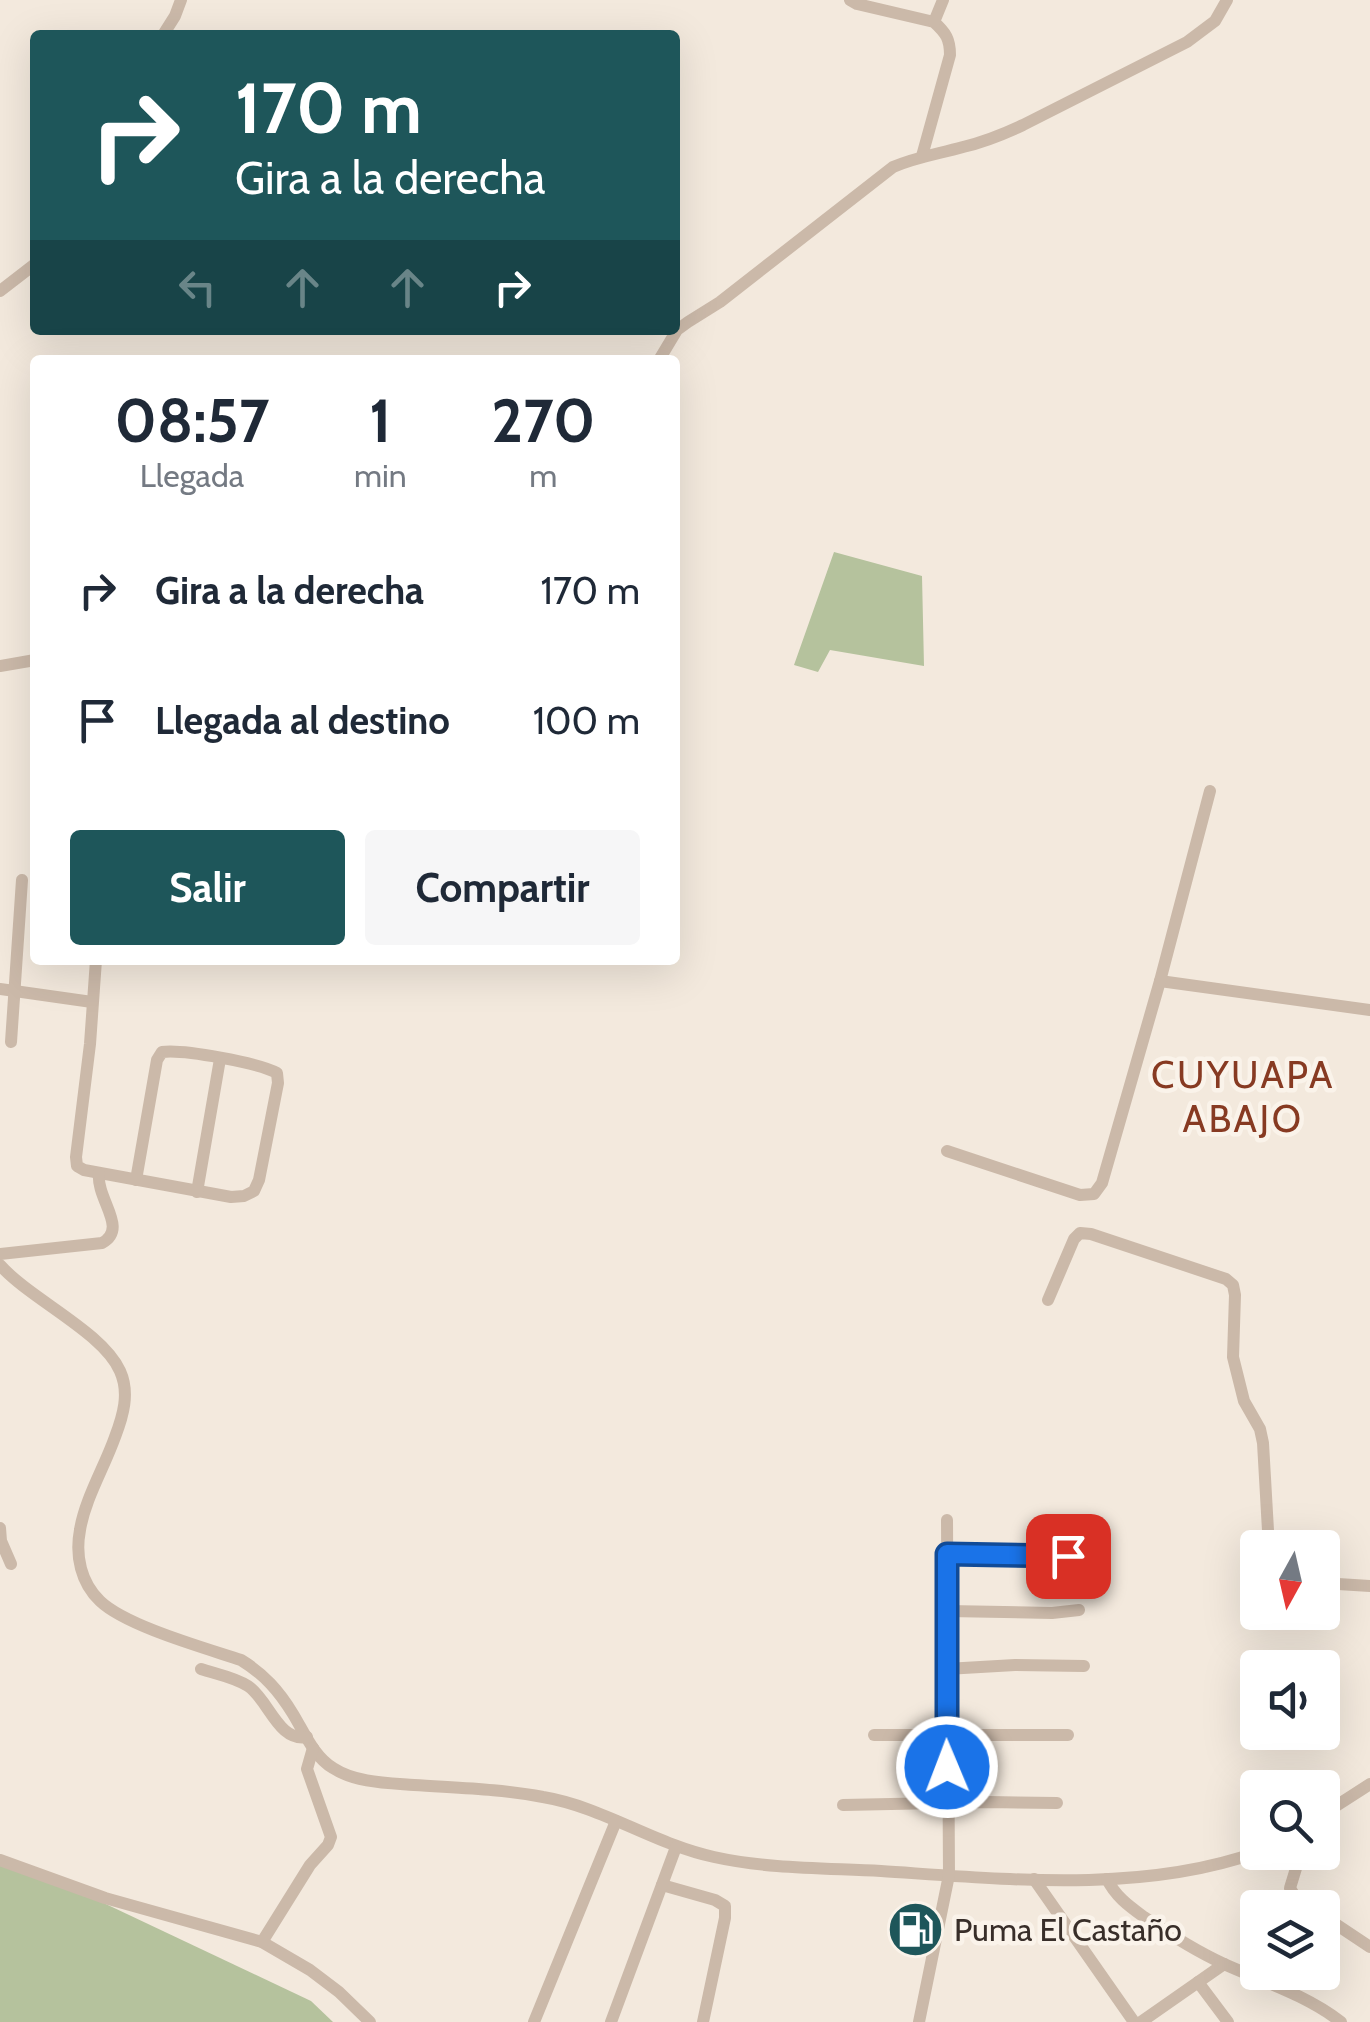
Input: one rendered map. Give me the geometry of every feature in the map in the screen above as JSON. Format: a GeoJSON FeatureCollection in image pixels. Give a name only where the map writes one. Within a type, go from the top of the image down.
{"type":"FeatureCollection","features":[{"type":"Feature","properties":{"kind":"street"},"geometry":{"type":"LineString","coordinates":[[166,30],[181,0]]}},
{"type":"Feature","properties":{"kind":"street"},"geometry":{"type":"LineString","coordinates":[[850,0],[934,22],[950,42],[950,55],[922,156]]}},
{"type":"Feature","properties":{"kind":"street"},"geometry":{"type":"LineString","coordinates":[[934,22],[942,0]]}},
{"type":"Feature","properties":{"kind":"street"},"geometry":{"type":"LineString","coordinates":[[680,328],[736,290],[893,167],[1001,135],[1135,68],[1207,29],[1227,0]]}},
{"type":"Feature","properties":{"kind":"street"},"geometry":{"type":"LineString","coordinates":[[0,290],[30,268]]}},
{"type":"Feature","properties":{"kind":"street"},"geometry":{"type":"LineString","coordinates":[[0,666],[30,661]]}},
{"type":"Feature","properties":{"kind":"street"},"geometry":{"type":"LineString","coordinates":[[948,1151],[1080,1195],[1094,1194],[1102,1183],[1210,791]]}},
{"type":"Feature","properties":{"kind":"street"},"geometry":{"type":"LineString","coordinates":[[11,1042],[7,990],[22,880]]}},
{"type":"Feature","properties":{"kind":"street"},"geometry":{"type":"LineString","coordinates":[[96,965],[78,1166],[98,1173],[197,1192],[244,1196],[254,1191],[259,1180],[277,1073],[220,1059],[162,1052],[157,1060],[136,1180]]}},
{"type":"Feature","properties":{"kind":"street"},"geometry":{"type":"LineString","coordinates":[[1160,981],[1370,1010]]}},
{"type":"Feature","properties":{"kind":"street"},"geometry":{"type":"LineString","coordinates":[[7,990],[92,1002]]}},
{"type":"Feature","properties":{"kind":"street"},"geometry":{"type":"LineString","coordinates":[[197,1192],[220,1059]]}},
{"type":"Feature","properties":{"kind":"street"},"geometry":{"type":"LineString","coordinates":[[0,1254],[102,1243],[110,1238],[113,1221],[98,1189],[98,1173]]}},
{"type":"Feature","properties":{"kind":"street"},"geometry":{"type":"LineString","coordinates":[[1048,1300],[1080,1233],[1226,1279],[1234,1285],[1233,1357],[1244,1401],[1260,1429],[1263,1443],[1268,1530]]}},
{"type":"Feature","properties":{"kind":"street"},"geometry":{"type":"LineString","coordinates":[[0,1266],[112,1356],[125,1385],[122,1415],[80,1531],[79,1562],[90,1589],[100,1601],[134,1622],[241,1660],[257,1670],[280,1693],[310,1743],[332,1768],[361,1778],[560,1800],[596,1811],[676,1847],[757,1864],[948,1876],[1107,1879],[1206,1867],[1240,1857]]}},
{"type":"Feature","properties":{"kind":"street"},"geometry":{"type":"LineString","coordinates":[[919,2022],[948,1876],[946,1520]]}},
{"type":"Feature","properties":{"kind":"street"},"geometry":{"type":"LineString","coordinates":[[0,1528],[11,1564]]}},
{"type":"Feature","properties":{"kind":"street"},"geometry":{"type":"LineString","coordinates":[[947,1554],[1068,1556]]}},
{"type":"Feature","properties":{"kind":"street"},"geometry":{"type":"LineString","coordinates":[[1340,1584],[1370,1586]]}},
{"type":"Feature","properties":{"kind":"street"},"geometry":{"type":"LineString","coordinates":[[948,1610],[1079,1610]]}},
{"type":"Feature","properties":{"kind":"street"},"geometry":{"type":"LineString","coordinates":[[946,1669],[1015,1664],[1084,1666]]}},
{"type":"Feature","properties":{"kind":"street"},"geometry":{"type":"LineString","coordinates":[[200,1670],[248,1686],[286,1734],[310,1743]]}},
{"type":"Feature","properties":{"kind":"street"},"geometry":{"type":"LineString","coordinates":[[874,1734],[1068,1736]]}},
{"type":"Feature","properties":{"kind":"street"},"geometry":{"type":"LineString","coordinates":[[262,1942],[331,1838],[310,1783],[310,1743]]}},
{"type":"Feature","properties":{"kind":"street"},"geometry":{"type":"LineString","coordinates":[[1340,1804],[1370,1784]]}},
{"type":"Feature","properties":{"kind":"street"},"geometry":{"type":"LineString","coordinates":[[1357,1792],[1370,1801]]}},
{"type":"Feature","properties":{"kind":"street"},"geometry":{"type":"LineString","coordinates":[[843,1805],[1057,1803]]}},
{"type":"Feature","properties":{"kind":"street"},"geometry":{"type":"LineString","coordinates":[[534,2022],[616,1821]]}},
{"type":"Feature","properties":{"kind":"street"},"geometry":{"type":"LineString","coordinates":[[611,2022],[676,1847]]}},
{"type":"Feature","properties":{"kind":"street"},"geometry":{"type":"LineString","coordinates":[[0,1860],[105,1898],[262,1942],[310,1970],[370,2022]]}},
{"type":"Feature","properties":{"kind":"street"},"geometry":{"type":"LineString","coordinates":[[1034,1878],[1138,2022],[1224,1964]]}},
{"type":"Feature","properties":{"kind":"street"},"geometry":{"type":"LineString","coordinates":[[1107,1879],[1124,1902],[1170,1934],[1224,1964],[1326,2010],[1341,2022]]}},
{"type":"Feature","properties":{"kind":"street"},"geometry":{"type":"LineString","coordinates":[[662,1886],[724,1906],[726,1918],[703,2022]]}},
{"type":"Feature","properties":{"kind":"street"},"geometry":{"type":"LineString","coordinates":[[1340,1926],[1370,1947]]}},
{"type":"Feature","properties":{"kind":"street"},"geometry":{"type":"LineString","coordinates":[[1198,1982],[1228,2022]]}},
{"type":"Feature","properties":{"kind":"green space"},"geometry":{"type":"Polygon","coordinates":[[[834,552],[922,576],[924,666],[830,650],[818,672],[794,665],[834,552]]]}},
{"type":"Feature","properties":{"kind":"green space"},"geometry":{"type":"Polygon","coordinates":[[[0,1854],[311,2001],[333,2022],[0,2022],[0,1854]]]}},
{"type":"Feature","properties":{"kind":"place","name":"Puma El Castaño"},"geometry":{"type":"Point","coordinates":[915,1929]}},
{"type":"Feature","properties":{"kind":"district","name":"CUYUAPA ABAJO"},"geometry":{"type":"Point","coordinates":[1243,1096]}},
{"type":"Feature","properties":{"kind":"route"},"geometry":{"type":"LineString","coordinates":[[947,1767],[947,1554],[1068,1556]]}}]}
